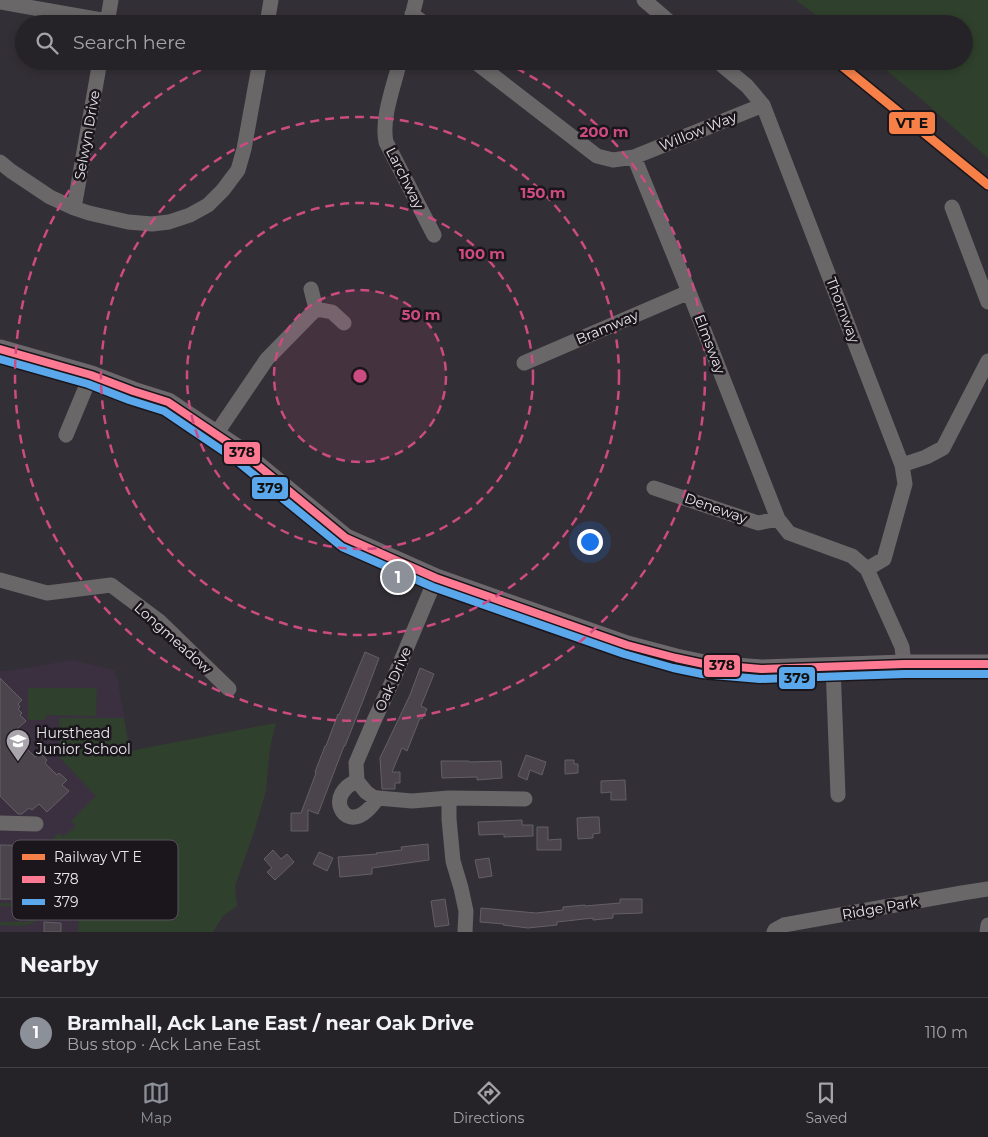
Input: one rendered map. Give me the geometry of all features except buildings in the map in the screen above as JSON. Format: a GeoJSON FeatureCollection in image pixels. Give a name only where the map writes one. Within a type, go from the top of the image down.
{"type":"FeatureCollection","features":[{"type":"Feature","properties":{"kind":"main road"},"geometry":{"type":"LineString","coordinates":[[0,349],[91,375],[132,391],[168,402],[238,449],[346,538],[436,578],[627,645],[704,664],[735,667],[988,664]]}},
{"type":"Feature","properties":{"kind":"street"},"geometry":{"type":"LineString","coordinates":[[108,15],[111,0]]}},
{"type":"Feature","properties":{"kind":"street"},"geometry":{"type":"LineString","coordinates":[[268,15],[271,0]]}},
{"type":"Feature","properties":{"kind":"street"},"geometry":{"type":"LineString","coordinates":[[644,0],[662,15]]}},
{"type":"Feature","properties":{"kind":"street"},"geometry":{"type":"LineString","coordinates":[[0,2],[70,15]]}},
{"type":"Feature","properties":{"kind":"street","name":"Selwyn Drive"},"geometry":{"type":"LineString","coordinates":[[74,208],[98,70]]}},
{"type":"Feature","properties":{"kind":"street"},"geometry":{"type":"LineString","coordinates":[[0,162],[50,197],[74,208],[128,222],[152,224],[176,220],[208,205],[223,190],[238,170],[244,149],[258,70]]}},
{"type":"Feature","properties":{"kind":"street","name":"Larchway"},"geometry":{"type":"LineString","coordinates":[[398,70],[384,121],[384,133],[386,142],[434,234]]}},
{"type":"Feature","properties":{"kind":"street"},"geometry":{"type":"LineString","coordinates":[[486,70],[597,156],[613,160],[634,157]]}},
{"type":"Feature","properties":{"kind":"street","name":"Thornway"},"geometry":{"type":"LineString","coordinates":[[728,70],[747,86],[763,105],[902,464],[906,484],[884,559],[867,569]]}},
{"type":"Feature","properties":{"kind":"street","name":"Willow Way"},"geometry":{"type":"LineString","coordinates":[[634,157],[763,105]]}},
{"type":"Feature","properties":{"kind":"street","name":"Elmsway"},"geometry":{"type":"LineString","coordinates":[[634,157],[778,519],[789,533],[852,556],[867,569],[902,647],[904,664]]}},
{"type":"Feature","properties":{"kind":"street"},"geometry":{"type":"LineString","coordinates":[[952,207],[988,302]]}},
{"type":"Feature","properties":{"kind":"street"},"geometry":{"type":"LineString","coordinates":[[311,289],[316,309]]}},
{"type":"Feature","properties":{"kind":"street","name":"Bramway"},"geometry":{"type":"LineString","coordinates":[[524,363],[689,292]]}},
{"type":"Feature","properties":{"kind":"street"},"geometry":{"type":"LineString","coordinates":[[316,309],[332,312],[344,323]]}},
{"type":"Feature","properties":{"kind":"street"},"geometry":{"type":"LineString","coordinates":[[216,434],[267,359],[316,309]]}},
{"type":"Feature","properties":{"kind":"street"},"geometry":{"type":"LineString","coordinates":[[902,464],[926,457],[943,448],[988,361]]}},
{"type":"Feature","properties":{"kind":"street"},"geometry":{"type":"LineString","coordinates":[[66,435],[91,375]]}},
{"type":"Feature","properties":{"kind":"street","name":"Deneway"},"geometry":{"type":"LineString","coordinates":[[654,488],[758,523],[778,519]]}},
{"type":"Feature","properties":{"kind":"street","name":"Oak Drive"},"geometry":{"type":"LineString","coordinates":[[357,781],[356,763],[436,578]]}},
{"type":"Feature","properties":{"kind":"street","name":"Longmeadow"},"geometry":{"type":"LineString","coordinates":[[0,580],[48,593],[112,585],[159,621],[229,688]]}},
{"type":"Feature","properties":{"kind":"street"},"geometry":{"type":"LineString","coordinates":[[833,666],[838,795]]}},
{"type":"Feature","properties":{"kind":"street"},"geometry":{"type":"LineString","coordinates":[[378,798],[364,813],[358,816],[352,817],[341,811],[339,800],[341,793],[350,784],[357,781],[372,797],[378,798],[412,801],[449,798],[525,799]]}},
{"type":"Feature","properties":{"kind":"street"},"geometry":{"type":"LineString","coordinates":[[449,798],[453,861],[466,911],[465,932]]}},
{"type":"Feature","properties":{"kind":"street"},"geometry":{"type":"LineString","coordinates":[[0,823],[36,824]]}},
{"type":"Feature","properties":{"kind":"street","name":"Ridge Park"},"geometry":{"type":"LineString","coordinates":[[774,932],[784,925],[988,890]]}},
{"type":"Feature","properties":{"kind":"street"},"geometry":{"type":"LineString","coordinates":[[987,932],[988,925]]}},
{"type":"Feature","properties":{"kind":"shaded area"},"geometry":{"type":"Polygon","coordinates":[[[73,660],[114,670],[117,677],[130,751],[276,724],[270,747],[266,791],[235,886],[237,906],[223,916],[213,932],[0,932],[0,671],[73,660]]]}},
{"type":"Feature","properties":{"kind":"green space"},"geometry":{"type":"Polygon","coordinates":[[[796,0],[988,0],[988,158],[886,70],[973,70],[973,15],[815,15],[796,0]]]}},
{"type":"Feature","properties":{"kind":"green space"},"geometry":{"type":"Polygon","coordinates":[[[28,688],[97,688],[96,716],[46,715],[45,720],[28,720],[28,688]]]}},
{"type":"Feature","properties":{"kind":"green space"},"geometry":{"type":"Polygon","coordinates":[[[59,718],[124,718],[130,751],[276,723],[270,747],[266,791],[235,886],[237,906],[223,916],[213,932],[78,932],[79,920],[178,920],[178,840],[53,840],[59,833],[63,837],[76,826],[71,821],[96,796],[60,758],[59,718]]]}},
{"type":"Feature","properties":{"kind":"green space"},"geometry":{"type":"Polygon","coordinates":[[[0,903],[12,903],[12,906],[0,906],[0,903]]]}},
{"type":"Feature","properties":{"kind":"green space"},"geometry":{"type":"Polygon","coordinates":[[[30,920],[36,920],[24,926],[0,925],[0,922],[28,922],[30,920]]]}},
{"type":"Feature","properties":{"kind":"transit line"},"geometry":{"type":"LineString","coordinates":[[847,70],[988,185]]}},
{"type":"Feature","properties":{"kind":"transit line","name":"378"},"geometry":{"type":"LineString","coordinates":[[0,349],[91,375],[168,402],[238,449],[346,538],[436,578],[627,645],[704,664],[761,669],[904,664],[988,664]]}},
{"type":"Feature","properties":{"kind":"transit line","name":"379"},"geometry":{"type":"LineString","coordinates":[[0,359],[88,384],[164,411],[232,457],[342,547],[433,587],[624,654],[702,674],[760,679],[904,674],[988,674]]}},
{"type":"Feature","properties":{"kind":"place","name":"Bramhall, Ack Lane East / near Oak Drive"},"geometry":{"type":"Point","coordinates":[398,577]}},
{"type":"Feature","properties":{"kind":"place","name":"Hursthead Junior School"},"geometry":{"type":"Point","coordinates":[18,762]}}]}
